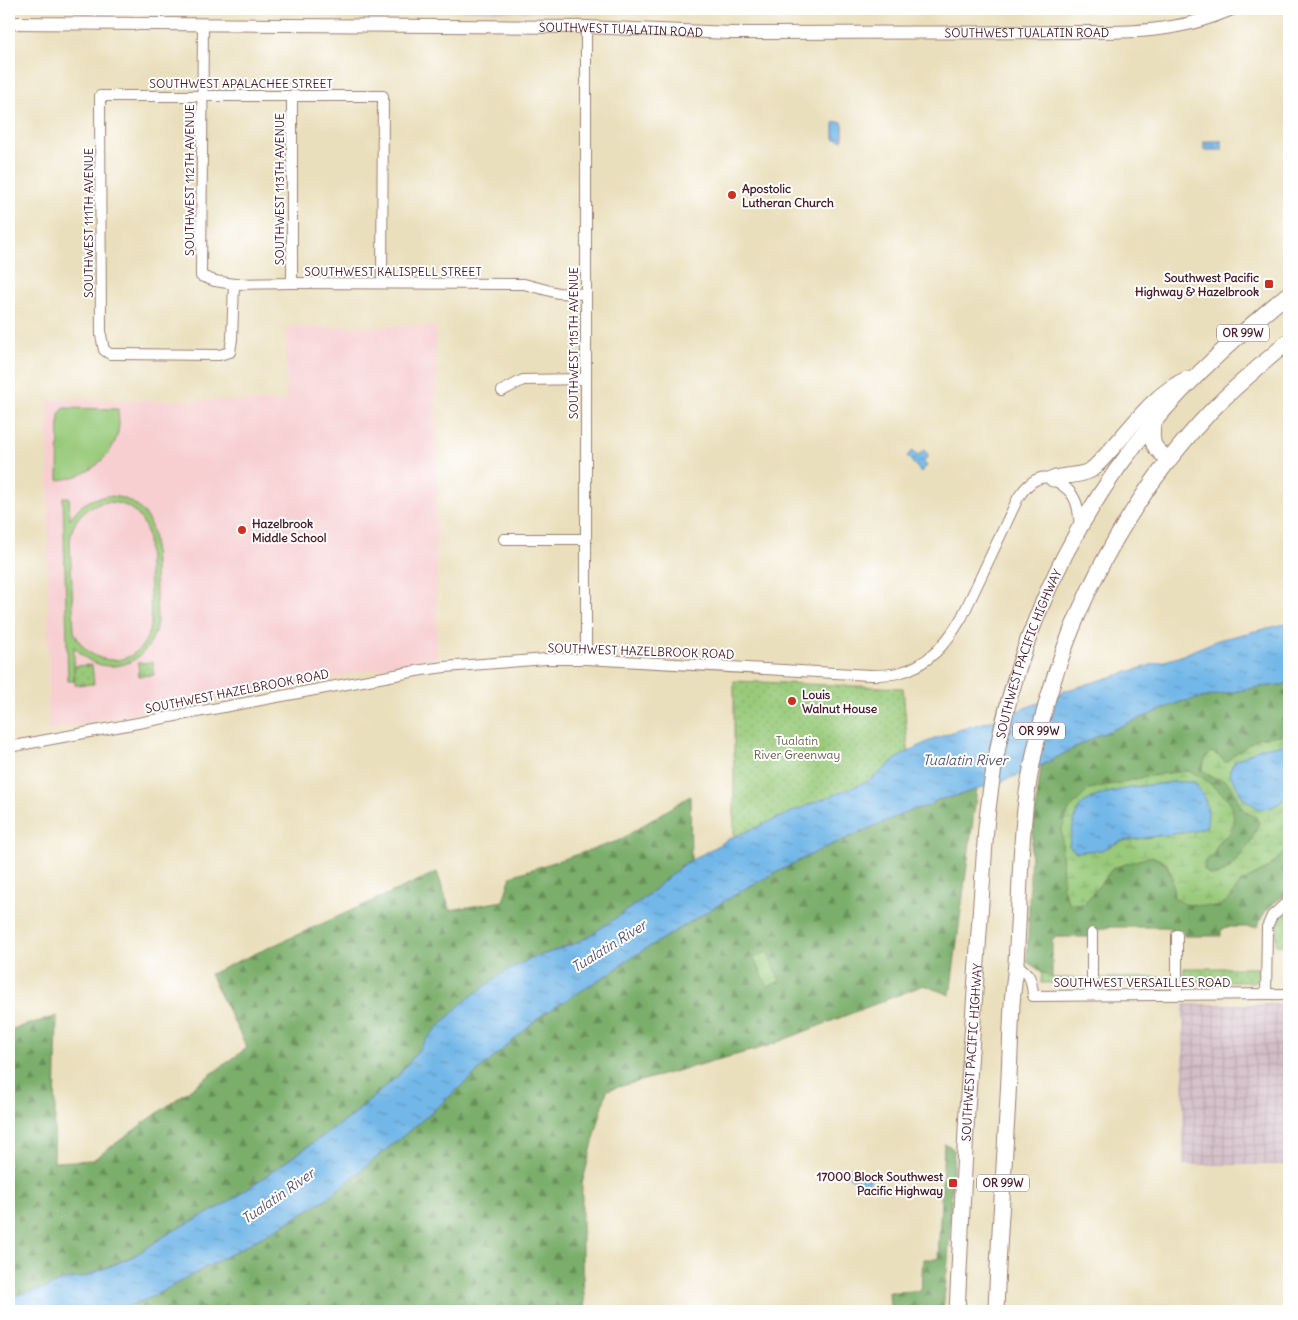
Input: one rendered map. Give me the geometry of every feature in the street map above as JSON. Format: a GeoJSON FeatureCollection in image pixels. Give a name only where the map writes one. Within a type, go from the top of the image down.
{"type":"FeatureCollection","features":[{"type":"Feature","properties":{"kind":"highway","name":"SOUTHWEST PACIFIC HIGHWAY"},"geometry":{"type":"LineString","coordinates":[[957,1311],[967,1110],[988,807],[999,742],[1012,688],[1025,647],[1054,576],[1080,527],[1122,462],[1153,422],[1198,375],[1289,293]]}},
{"type":"Feature","properties":{"kind":"highway","name":"OR 99W"},"geometry":{"type":"LineString","coordinates":[[996,1311],[1022,847],[1027,793],[1038,736],[1052,684],[1076,620],[1106,556],[1124,524],[1152,483],[1228,394],[1289,341]]}},
{"type":"Feature","properties":{"kind":"highway"},"geometry":{"type":"LineString","coordinates":[[1053,479],[1062,475],[1080,474],[1091,470],[1163,394],[1176,384],[1198,375]]}},
{"type":"Feature","properties":{"kind":"highway"},"geometry":{"type":"LineString","coordinates":[[1153,422],[1153,444],[1156,450],[1170,460]]}},
{"type":"Feature","properties":{"kind":"main road","name":"SOUTHWEST TUALATIN ROAD"},"geometry":{"type":"LineString","coordinates":[[9,23],[586,27],[731,33],[1135,31],[1172,27],[1232,9]]}},
{"type":"Feature","properties":{"kind":"street","name":"SOUTHWEST 112TH AVENUE"},"geometry":{"type":"LineString","coordinates":[[201,276],[203,24]]}},
{"type":"Feature","properties":{"kind":"street","name":"SOUTHWEST 115TH AVENUE"},"geometry":{"type":"LineString","coordinates":[[586,27],[586,659]]}},
{"type":"Feature","properties":{"kind":"street","name":"SOUTHWEST APALACHEE STREET"},"geometry":{"type":"LineString","coordinates":[[100,96],[383,96],[382,283]]}},
{"type":"Feature","properties":{"kind":"street","name":"SOUTHWEST 111TH AVENUE"},"geometry":{"type":"LineString","coordinates":[[100,96],[101,335],[104,350],[110,354],[219,355],[230,352],[234,284]]}},
{"type":"Feature","properties":{"kind":"street","name":"SOUTHWEST 113TH AVENUE"},"geometry":{"type":"LineString","coordinates":[[292,96],[292,282]]}},
{"type":"Feature","properties":{"kind":"street","name":"SOUTHWEST KALISPELL STREET"},"geometry":{"type":"LineString","coordinates":[[201,276],[215,281],[234,284],[292,282],[524,284],[558,293],[585,294]]}},
{"type":"Feature","properties":{"kind":"street"},"geometry":{"type":"LineString","coordinates":[[502,391],[522,380],[586,379]]}},
{"type":"Feature","properties":{"kind":"street","name":"SOUTHWEST HAZELBROOK ROAD"},"geometry":{"type":"LineString","coordinates":[[9,747],[445,667],[546,659],[586,659],[870,675],[896,674],[913,668],[938,651],[953,633],[1021,492],[1027,485],[1038,479],[1053,479]]}},
{"type":"Feature","properties":{"kind":"street"},"geometry":{"type":"LineString","coordinates":[[1053,479],[1070,491],[1075,498],[1080,527]]}},
{"type":"Feature","properties":{"kind":"street"},"geometry":{"type":"LineString","coordinates":[[504,539],[586,539]]}},
{"type":"Feature","properties":{"kind":"street"},"geometry":{"type":"LineString","coordinates":[[1266,994],[1267,927],[1272,916],[1284,905],[1289,904]]}},
{"type":"Feature","properties":{"kind":"street"},"geometry":{"type":"LineString","coordinates":[[1092,933],[1092,994]]}},
{"type":"Feature","properties":{"kind":"street"},"geometry":{"type":"LineString","coordinates":[[1177,935],[1177,994]]}},
{"type":"Feature","properties":{"kind":"street","name":"SOUTHWEST VERSAILLES ROAD"},"geometry":{"type":"LineString","coordinates":[[1016,964],[1030,976],[1033,996],[1092,994],[1289,994]]}},
{"type":"Feature","properties":{"kind":"shaded area"},"geometry":{"type":"Polygon","coordinates":[[[385,9],[711,9],[577,13],[385,9]]]}},
{"type":"Feature","properties":{"kind":"shaded area","name":"Hazelbrook Middle School"},"geometry":{"type":"Polygon","coordinates":[[[436,326],[437,658],[48,730],[48,400],[286,401],[287,327],[436,326]]]}},
{"type":"Feature","properties":{"kind":"shaded area"},"geometry":{"type":"Polygon","coordinates":[[[1183,1004],[1289,1004],[1289,1165],[1183,1165],[1183,1004]]]}},
{"type":"Feature","properties":{"kind":"green space"},"geometry":{"type":"Polygon","coordinates":[[[64,408],[118,409],[119,424],[118,433],[111,449],[100,462],[93,468],[75,477],[58,480],[59,414],[64,408]]]}},
{"type":"Feature","properties":{"kind":"green space"},"geometry":{"type":"Polygon","coordinates":[[[63,497],[69,497],[70,519],[81,506],[101,497],[117,497],[133,503],[140,508],[149,522],[154,540],[157,620],[154,636],[146,649],[136,658],[124,664],[111,666],[98,664],[85,657],[74,646],[74,681],[68,681],[63,497]],[[101,503],[87,509],[77,520],[70,542],[74,631],[82,645],[93,654],[105,659],[118,660],[130,656],[141,648],[148,636],[151,620],[147,532],[136,513],[117,503],[101,503]]]}},
{"type":"Feature","properties":{"kind":"green space"},"geometry":{"type":"Polygon","coordinates":[[[153,662],[154,675],[139,676],[138,663],[153,662]]]}},
{"type":"Feature","properties":{"kind":"green space"},"geometry":{"type":"Polygon","coordinates":[[[92,665],[94,684],[75,685],[74,666],[92,665]]]}},
{"type":"Feature","properties":{"kind":"green space","name":"Tualatin River Greenway"},"geometry":{"type":"Polygon","coordinates":[[[734,681],[903,688],[910,774],[734,839],[734,681]]]}},
{"type":"Feature","properties":{"kind":"green space"},"geometry":{"type":"Polygon","coordinates":[[[1289,684],[1289,734],[1226,764],[1220,757],[1209,776],[1217,777],[1228,783],[1244,810],[1255,816],[1259,823],[1250,844],[1229,869],[1217,875],[1209,875],[1204,869],[1205,861],[1213,855],[1219,841],[1229,834],[1189,771],[1160,774],[1089,789],[1084,904],[1113,868],[1152,856],[1165,863],[1172,876],[1175,898],[1231,898],[1240,883],[1265,870],[1283,852],[1289,853],[1289,893],[1270,907],[1262,916],[1258,927],[1227,927],[1221,930],[1221,936],[1184,936],[1183,931],[1173,931],[1165,927],[1108,927],[1099,930],[1089,930],[1089,937],[1056,937],[1052,941],[1052,978],[1027,962],[1031,849],[1041,766],[1097,736],[1180,702],[1259,687],[1289,684]]]}},
{"type":"Feature","properties":{"kind":"green space"},"geometry":{"type":"Polygon","coordinates":[[[1289,734],[1289,744],[1270,808],[1280,803],[1289,791],[1289,853],[1283,852],[1265,870],[1240,883],[1231,898],[1218,907],[1185,904],[1174,898],[1172,876],[1166,863],[1152,856],[1113,868],[1084,904],[1069,903],[1063,889],[1062,829],[1069,810],[1089,789],[1160,774],[1188,771],[1202,777],[1229,800],[1233,811],[1234,824],[1229,834],[1219,841],[1213,855],[1205,861],[1204,869],[1209,875],[1217,875],[1229,869],[1250,844],[1259,823],[1255,816],[1240,806],[1232,787],[1228,783],[1211,776],[1202,769],[1206,757],[1212,752],[1226,763],[1232,756],[1258,738],[1289,734]],[[1174,782],[1133,787],[1091,798],[1122,841],[1194,831],[1174,782]]]}},
{"type":"Feature","properties":{"kind":"green space"},"geometry":{"type":"Polygon","coordinates":[[[977,789],[950,995],[924,985],[765,1047],[607,1090],[582,1184],[582,1260],[585,1311],[115,1311],[150,1298],[280,1227],[329,1197],[432,1112],[542,1015],[612,972],[629,959],[748,887],[822,849],[909,811],[931,805],[937,800],[977,789]]]}},
{"type":"Feature","properties":{"kind":"green space"},"geometry":{"type":"Polygon","coordinates":[[[690,796],[691,860],[681,866],[642,900],[588,937],[574,944],[528,960],[500,975],[460,1005],[428,1038],[399,1075],[353,1115],[224,1205],[171,1232],[137,1254],[87,1276],[60,1281],[47,1288],[9,1297],[9,1030],[57,1016],[54,1162],[93,1160],[247,1048],[210,974],[437,872],[450,910],[503,901],[511,876],[618,841],[690,796]]]}},
{"type":"Feature","properties":{"kind":"green space"},"geometry":{"type":"Polygon","coordinates":[[[1288,911],[1288,945],[1276,945],[1277,922],[1288,911]]]}},
{"type":"Feature","properties":{"kind":"green space"},"geometry":{"type":"Polygon","coordinates":[[[767,952],[780,981],[768,987],[754,958],[767,952]]]}},
{"type":"Feature","properties":{"kind":"green space"},"geometry":{"type":"Polygon","coordinates":[[[1184,968],[1258,968],[1258,977],[1252,982],[1184,982],[1184,968]]]}},
{"type":"Feature","properties":{"kind":"green space"},"geometry":{"type":"Polygon","coordinates":[[[1042,971],[1052,978],[1089,978],[1089,983],[1041,983],[1042,971]]]}},
{"type":"Feature","properties":{"kind":"green space"},"geometry":{"type":"Polygon","coordinates":[[[1173,977],[1173,982],[1099,983],[1099,978],[1173,977]]]}},
{"type":"Feature","properties":{"kind":"green space"},"geometry":{"type":"Polygon","coordinates":[[[944,1144],[954,1150],[948,1260],[943,1311],[890,1311],[889,1292],[921,1291],[923,1259],[938,1259],[944,1144]]]}},
{"type":"Feature","properties":{"kind":"water"},"geometry":{"type":"Polygon","coordinates":[[[835,122],[842,122],[843,124],[842,140],[834,139],[835,122]]]}},
{"type":"Feature","properties":{"kind":"water"},"geometry":{"type":"Polygon","coordinates":[[[1204,141],[1222,141],[1222,150],[1204,150],[1204,141]]]}},
{"type":"Feature","properties":{"kind":"water"},"geometry":{"type":"Polygon","coordinates":[[[924,450],[929,456],[923,461],[927,466],[921,472],[907,456],[913,451],[917,456],[924,450]]]}},
{"type":"Feature","properties":{"kind":"water","name":"Tualatin River"},"geometry":{"type":"Polygon","coordinates":[[[1289,623],[1289,684],[1259,687],[1180,702],[1097,736],[1031,771],[960,795],[937,800],[931,805],[909,811],[822,849],[748,887],[629,959],[612,972],[542,1015],[432,1112],[329,1197],[280,1227],[150,1298],[115,1311],[9,1311],[9,1297],[47,1288],[60,1281],[87,1276],[134,1256],[171,1232],[224,1205],[353,1115],[399,1075],[428,1038],[460,1005],[500,975],[528,960],[574,944],[588,937],[642,900],[681,866],[731,838],[869,781],[899,757],[927,742],[955,731],[993,720],[1057,696],[1064,691],[1178,657],[1218,640],[1289,623]]]}},
{"type":"Feature","properties":{"kind":"water"},"geometry":{"type":"Polygon","coordinates":[[[1289,744],[1289,791],[1280,803],[1270,808],[1259,809],[1243,798],[1229,772],[1235,761],[1260,748],[1289,744]]]}},
{"type":"Feature","properties":{"kind":"water"},"geometry":{"type":"Polygon","coordinates":[[[1174,782],[1194,782],[1198,787],[1206,803],[1208,814],[1206,827],[1195,831],[1122,841],[1102,850],[1076,852],[1069,846],[1078,810],[1087,801],[1109,792],[1174,782]]]}},
{"type":"Feature","properties":{"kind":"water"},"geometry":{"type":"Polygon","coordinates":[[[852,1166],[872,1177],[866,1187],[847,1176],[852,1166]]]}},
{"type":"Feature","properties":{"kind":"place","name":"Apostolic Lutheran Church"},"geometry":{"type":"Point","coordinates":[732,195]}},
{"type":"Feature","properties":{"kind":"place","name":"Southwest Pacific Highway & Hazelbrook"},"geometry":{"type":"Point","coordinates":[1269,284]}},
{"type":"Feature","properties":{"kind":"place","name":"Hazelbrook Middle School"},"geometry":{"type":"Point","coordinates":[242,530]}},
{"type":"Feature","properties":{"kind":"place","name":"Louis Walnut House"},"geometry":{"type":"Point","coordinates":[792,701]}},
{"type":"Feature","properties":{"kind":"place","name":"17000 Block Southwest Pacific Highway"},"geometry":{"type":"Point","coordinates":[953,1183]}}]}
